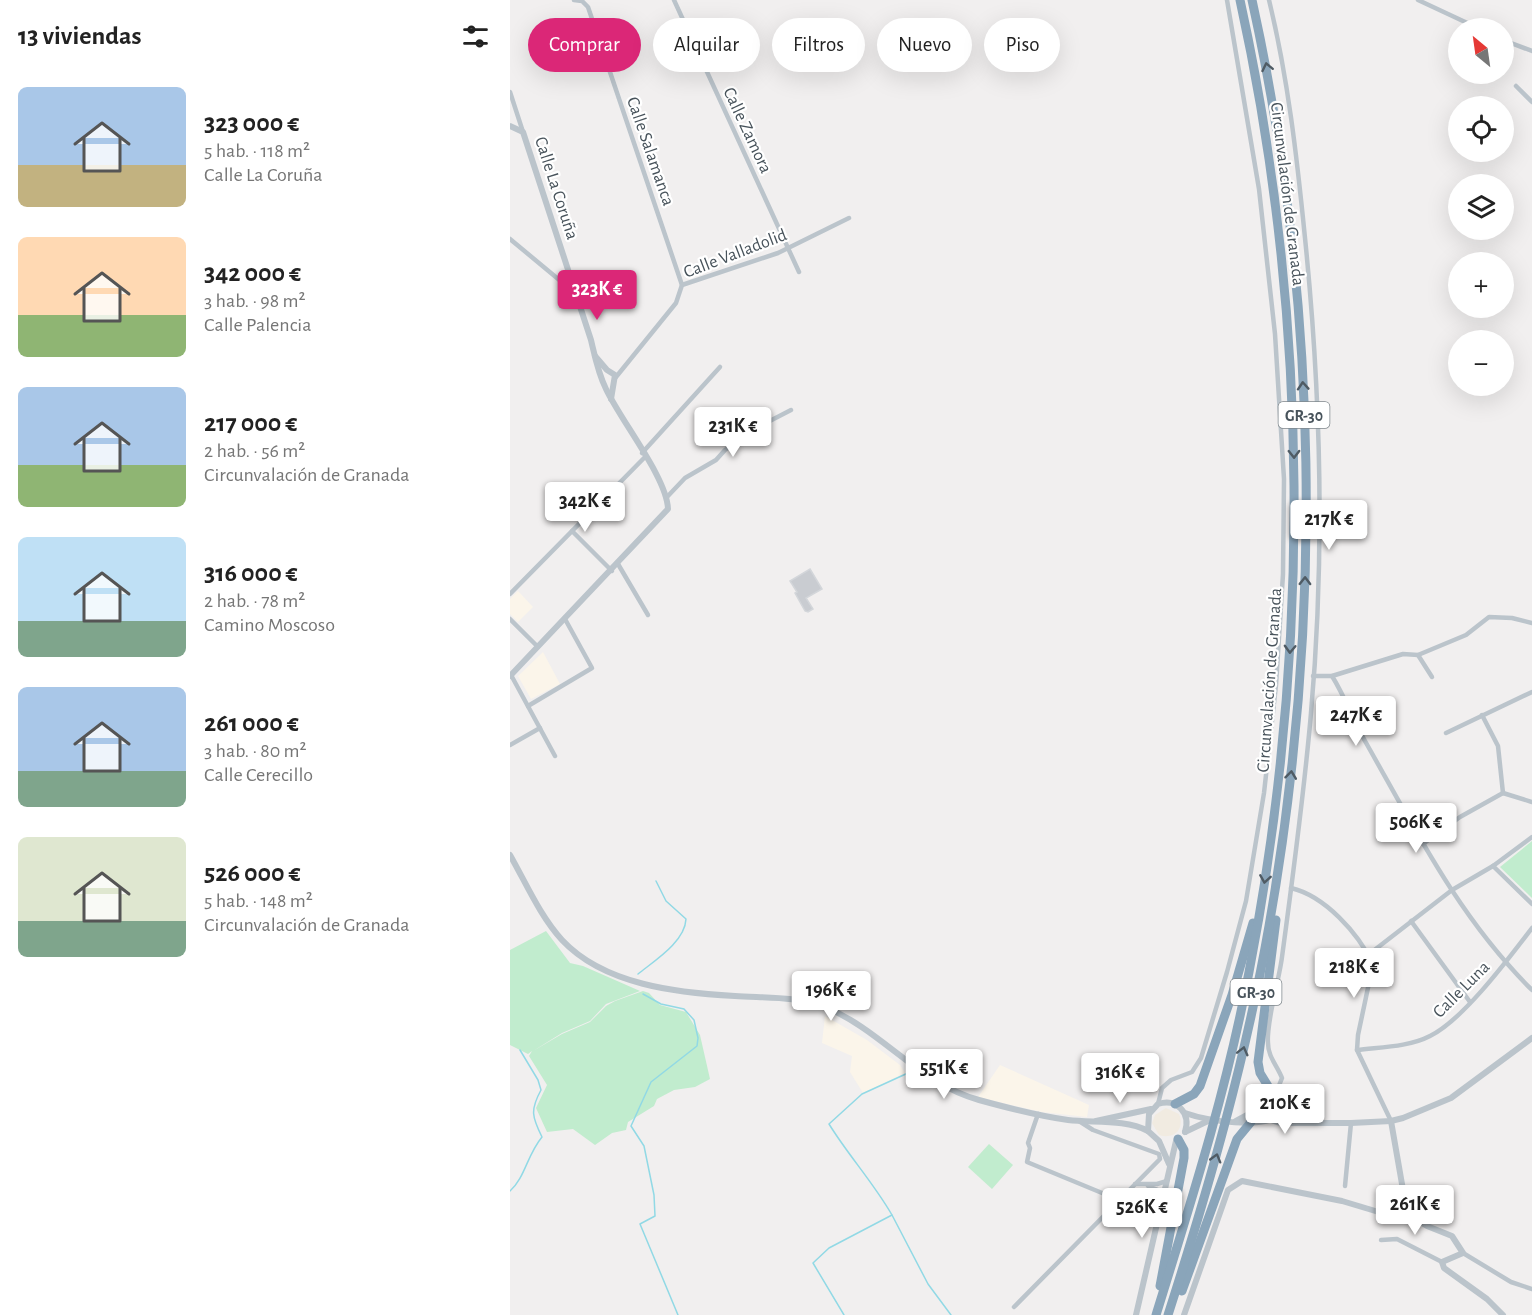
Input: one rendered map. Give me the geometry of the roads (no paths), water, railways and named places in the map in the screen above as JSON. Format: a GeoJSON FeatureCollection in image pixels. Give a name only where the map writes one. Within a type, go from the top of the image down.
{"type":"FeatureCollection","features":[{"type":"Feature","properties":{"kind":"highway","name":"Circunvalación de Granada"},"geometry":{"type":"LineString","coordinates":[[1157,1313],[1210,1136],[1249,975],[1270,850],[1289,669],[1294,519],[1293,440],[1282,255],[1257,86],[1240,0]]}},
{"type":"Feature","properties":{"kind":"highway","name":"Circunvalación de Granada"},"geometry":{"type":"LineString","coordinates":[[1169,1315],[1222,1136],[1256,992],[1277,875],[1294,747],[1300,677],[1305,592],[1306,440],[1289,217],[1269,75],[1252,0]]}},
{"type":"Feature","properties":{"kind":"highway"},"geometry":{"type":"LineString","coordinates":[[1273,1092],[1260,1073],[1258,1062],[1279,895],[1277,875]]}},
{"type":"Feature","properties":{"kind":"highway"},"geometry":{"type":"LineString","coordinates":[[1175,1104],[1194,1094],[1200,1086],[1232,994],[1252,925],[1261,907]]}},
{"type":"Feature","properties":{"kind":"highway"},"geometry":{"type":"LineString","coordinates":[[1169,1315],[1177,1304],[1237,1139],[1251,1122]]}},
{"type":"Feature","properties":{"kind":"highway"},"geometry":{"type":"LineString","coordinates":[[1157,1313],[1158,1294],[1184,1158],[1180,1137]]}},
{"type":"Feature","properties":{"kind":"street","name":"Calle Salamanca"},"geometry":{"type":"LineString","coordinates":[[574,0],[582,1],[588,8],[682,285]]}},
{"type":"Feature","properties":{"kind":"street","name":"Calle Zamora"},"geometry":{"type":"LineString","coordinates":[[674,0],[799,272]]}},
{"type":"Feature","properties":{"kind":"street"},"geometry":{"type":"LineString","coordinates":[[1158,1104],[1162,1088],[1171,1080],[1192,1072],[1201,1058],[1246,901],[1264,793],[1276,685],[1283,574],[1284,479],[1275,333],[1259,189],[1227,0]]}},
{"type":"Feature","properties":{"kind":"street"},"geometry":{"type":"LineString","coordinates":[[1269,0],[1285,79],[1299,176],[1315,352],[1319,490],[1313,676],[1291,888],[1279,982],[1267,1039],[1269,1053],[1281,1078],[1273,1092]]}},
{"type":"Feature","properties":{"kind":"street"},"geometry":{"type":"LineString","coordinates":[[1418,0],[1457,18]]}},
{"type":"Feature","properties":{"kind":"street"},"geometry":{"type":"LineString","coordinates":[[1514,44],[1532,51]]}},
{"type":"Feature","properties":{"kind":"street"},"geometry":{"type":"LineString","coordinates":[[1516,86],[1532,102]]}},
{"type":"Feature","properties":{"kind":"street","name":"Calle La Coruña"},"geometry":{"type":"LineString","coordinates":[[510,92],[576,294],[595,355],[597,369],[611,399],[667,497]]}},
{"type":"Feature","properties":{"kind":"street","name":"Calle La Coruña"},"geometry":{"type":"LineString","coordinates":[[510,126],[523,132]]}},
{"type":"Feature","properties":{"kind":"street","name":"Calle Valladolid"},"geometry":{"type":"LineString","coordinates":[[614,380],[676,303],[682,285],[788,249],[849,218]]}},
{"type":"Feature","properties":{"kind":"street"},"geometry":{"type":"LineString","coordinates":[[510,239],[576,294]]}},
{"type":"Feature","properties":{"kind":"street","name":"Calle La Coruña"},"geometry":{"type":"LineString","coordinates":[[595,355],[608,370]]}},
{"type":"Feature","properties":{"kind":"street","name":"Calle Valladolid"},"geometry":{"type":"LineString","coordinates":[[608,370],[627,361]]}},
{"type":"Feature","properties":{"kind":"street"},"geometry":{"type":"LineString","coordinates":[[510,594],[644,455],[720,367]]}},
{"type":"Feature","properties":{"kind":"street"},"geometry":{"type":"LineString","coordinates":[[611,399],[614,380],[614,373],[608,370],[603,373],[602,379],[608,384],[614,380]]}},
{"type":"Feature","properties":{"kind":"street"},"geometry":{"type":"LineString","coordinates":[[555,756],[511,676],[662,518],[668,509],[667,497],[685,478],[716,460],[725,450],[760,426],[791,410]]}},
{"type":"Feature","properties":{"kind":"street"},"geometry":{"type":"LineString","coordinates":[[572,531],[612,571]]}},
{"type":"Feature","properties":{"kind":"street"},"geometry":{"type":"LineString","coordinates":[[618,564],[648,615]]}},
{"type":"Feature","properties":{"kind":"street"},"geometry":{"type":"LineString","coordinates":[[1313,676],[1332,676],[1403,654],[1418,655],[1466,635],[1489,617],[1512,618],[1532,623]]}},
{"type":"Feature","properties":{"kind":"street"},"geometry":{"type":"LineString","coordinates":[[510,619],[538,647]]}},
{"type":"Feature","properties":{"kind":"street"},"geometry":{"type":"LineString","coordinates":[[528,706],[592,668],[565,619]]}},
{"type":"Feature","properties":{"kind":"street"},"geometry":{"type":"LineString","coordinates":[[1418,655],[1432,676]]}},
{"type":"Feature","properties":{"kind":"street"},"geometry":{"type":"LineString","coordinates":[[1332,676],[1401,806],[1452,890],[1483,938],[1505,964],[1532,990]]}},
{"type":"Feature","properties":{"kind":"street"},"geometry":{"type":"LineString","coordinates":[[1446,733],[1532,692]]}},
{"type":"Feature","properties":{"kind":"street"},"geometry":{"type":"LineString","coordinates":[[1482,715],[1498,746],[1503,793]]}},
{"type":"Feature","properties":{"kind":"street"},"geometry":{"type":"LineString","coordinates":[[510,745],[540,728]]}},
{"type":"Feature","properties":{"kind":"street"},"geometry":{"type":"LineString","coordinates":[[1424,844],[1460,818],[1503,793],[1532,802]]}},
{"type":"Feature","properties":{"kind":"street"},"geometry":{"type":"LineString","coordinates":[[1368,955],[1452,890],[1493,866],[1532,837]]}},
{"type":"Feature","properties":{"kind":"street"},"geometry":{"type":"LineString","coordinates":[[510,855],[552,928],[571,948],[591,962],[649,987],[663,990],[791,999],[822,1005],[852,1020],[941,1086],[968,1097],[1038,1114],[1079,1121],[1135,1125],[1148,1131],[1159,1141],[1170,1167]]}},
{"type":"Feature","properties":{"kind":"street"},"geometry":{"type":"LineString","coordinates":[[1493,866],[1532,904]]}},
{"type":"Feature","properties":{"kind":"street"},"geometry":{"type":"LineString","coordinates":[[1291,888],[1308,893],[1332,909],[1373,964],[1357,1050],[1391,1121],[1409,1215],[1427,1226],[1452,1236],[1463,1253],[1511,1282],[1532,1289]]}},
{"type":"Feature","properties":{"kind":"street"},"geometry":{"type":"LineString","coordinates":[[1411,921],[1470,1002]]}},
{"type":"Feature","properties":{"kind":"street","name":"Calle Luna"},"geometry":{"type":"LineString","coordinates":[[1357,1050],[1418,1041],[1444,1027],[1505,964],[1532,928]]}},
{"type":"Feature","properties":{"kind":"street"},"geometry":{"type":"LineString","coordinates":[[1092,1121],[1151,1109],[1158,1104],[1175,1104],[1185,1113],[1208,1121],[1271,1120],[1280,1123],[1351,1123],[1391,1121],[1451,1098],[1532,1038]]}},
{"type":"Feature","properties":{"kind":"street"},"geometry":{"type":"LineString","coordinates":[[1236,1122],[1245,1117],[1252,1108],[1256,1095],[1262,1091],[1273,1092],[1281,1098],[1282,1107],[1278,1116],[1271,1120]]}},
{"type":"Feature","properties":{"kind":"street"},"geometry":{"type":"LineString","coordinates":[[1282,1107],[1294,1119],[1303,1123]]}},
{"type":"Feature","properties":{"kind":"street"},"geometry":{"type":"LineString","coordinates":[[1252,1108],[1256,1116],[1263,1120]]}},
{"type":"Feature","properties":{"kind":"street"},"geometry":{"type":"LineString","coordinates":[[1148,1131],[1147,1118],[1151,1109]]}},
{"type":"Feature","properties":{"kind":"street"},"geometry":{"type":"LineString","coordinates":[[1136,1315],[1170,1167],[1187,1123],[1185,1113]]}},
{"type":"Feature","properties":{"kind":"street"},"geometry":{"type":"LineString","coordinates":[[1038,1114],[1028,1143],[1030,1148],[1027,1162],[1119,1200]]}},
{"type":"Feature","properties":{"kind":"street"},"geometry":{"type":"LineString","coordinates":[[1014,1307],[1160,1159],[1159,1154],[1093,1130],[1079,1121]]}},
{"type":"Feature","properties":{"kind":"street"},"geometry":{"type":"LineString","coordinates":[[1159,1141],[1180,1137],[1208,1121]]}},
{"type":"Feature","properties":{"kind":"street"},"geometry":{"type":"LineString","coordinates":[[1345,1186],[1351,1123]]}},
{"type":"Feature","properties":{"kind":"street"},"geometry":{"type":"LineString","coordinates":[[1135,1184],[1146,1185],[1167,1181]]}},
{"type":"Feature","properties":{"kind":"street"},"geometry":{"type":"LineString","coordinates":[[1184,1315],[1228,1190],[1242,1181],[1342,1201],[1392,1216],[1399,1215],[1404,1218],[1409,1215]]}},
{"type":"Feature","properties":{"kind":"street"},"geometry":{"type":"LineString","coordinates":[[1146,1185],[1158,1190],[1164,1198]]}},
{"type":"Feature","properties":{"kind":"street"},"geometry":{"type":"LineString","coordinates":[[1399,1215],[1400,1208],[1406,1207]]}},
{"type":"Feature","properties":{"kind":"street"},"geometry":{"type":"LineString","coordinates":[[1381,1240],[1397,1239],[1442,1262],[1444,1268],[1487,1299],[1503,1315]]}},
{"type":"Feature","properties":{"kind":"street"},"geometry":{"type":"LineString","coordinates":[[1442,1262],[1463,1253]]}},
{"type":"Feature","properties":{"kind":"waterway"},"geometry":{"type":"LineString","coordinates":[[638,974],[675,943],[686,919],[666,901],[656,881]]}},
{"type":"Feature","properties":{"kind":"waterway"},"geometry":{"type":"LineString","coordinates":[[643,994],[661,1004],[684,1009],[694,1020],[698,1038],[697,1046],[651,1082],[631,1126],[644,1146],[654,1195],[655,1216],[640,1224],[678,1315]]}},
{"type":"Feature","properties":{"kind":"waterway"},"geometry":{"type":"LineString","coordinates":[[510,1191],[519,1180],[542,1137],[534,1114],[535,1103],[541,1090],[538,1080],[520,1050]]}},
{"type":"Feature","properties":{"kind":"waterway"},"geometry":{"type":"LineString","coordinates":[[844,1315],[813,1263],[829,1248],[892,1215],[829,1124],[862,1094],[908,1073]]}},
{"type":"Feature","properties":{"kind":"waterway"},"geometry":{"type":"LineString","coordinates":[[892,1215],[928,1284],[951,1315]]}}]}
